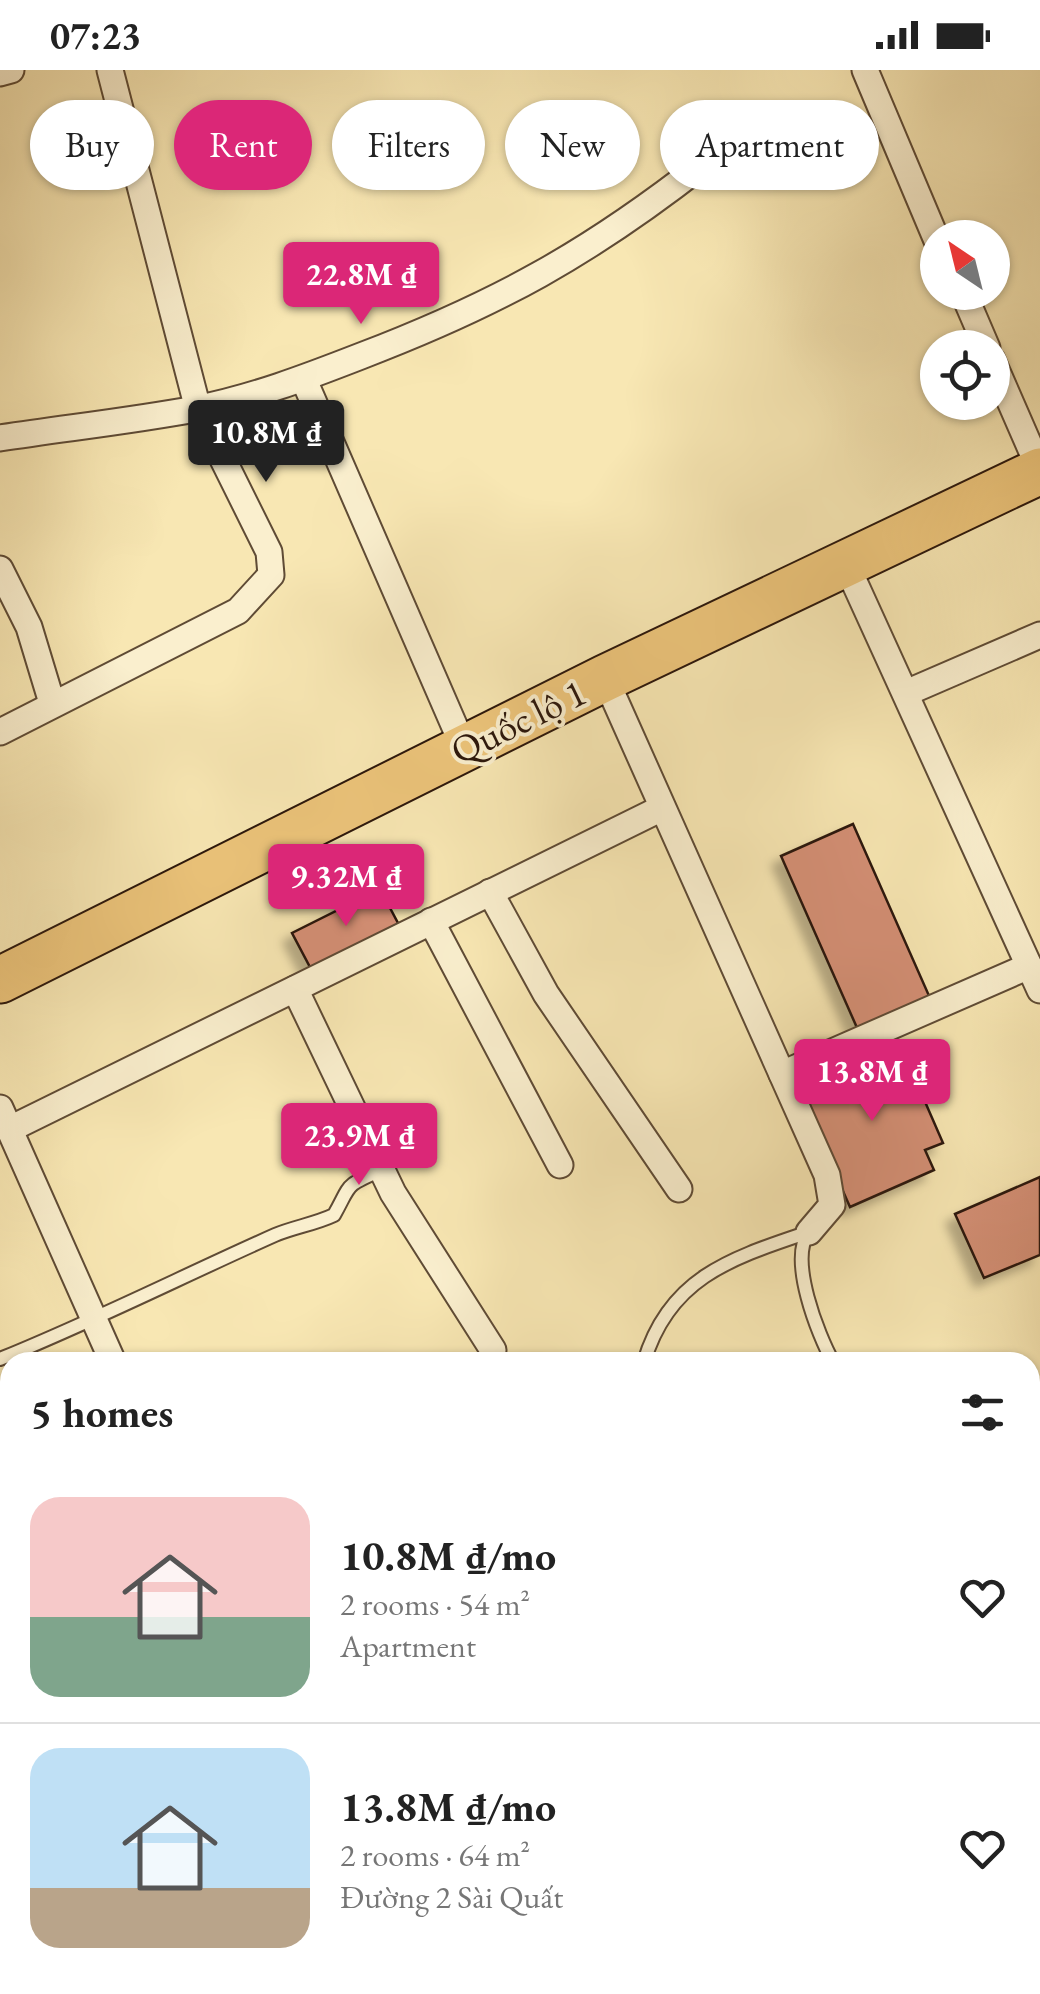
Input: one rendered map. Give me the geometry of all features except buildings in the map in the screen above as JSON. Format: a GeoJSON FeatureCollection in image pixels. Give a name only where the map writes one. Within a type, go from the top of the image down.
{"type":"FeatureCollection","features":[{"type":"Feature","properties":{"kind":"highway","name":"Quốc lộ 1"},"geometry":{"type":"LineString","coordinates":[[0,980],[604,678],[1040,470]]}},
{"type":"Feature","properties":{"kind":"street"},"geometry":{"type":"LineString","coordinates":[[0,73],[11,70]]}},
{"type":"Feature","properties":{"kind":"street"},"geometry":{"type":"LineString","coordinates":[[0,732],[238,611],[271,575],[268,552],[198,409],[110,70]]}},
{"type":"Feature","properties":{"kind":"street"},"geometry":{"type":"LineString","coordinates":[[866,70],[928,220]]}},
{"type":"Feature","properties":{"kind":"street"},"geometry":{"type":"LineString","coordinates":[[0,438],[198,409],[304,380],[460,318],[538,280],[629,222],[670,190]]}},
{"type":"Feature","properties":{"kind":"street"},"geometry":{"type":"LineString","coordinates":[[304,380],[464,748]]}},
{"type":"Feature","properties":{"kind":"street"},"geometry":{"type":"LineString","coordinates":[[1010,401],[1040,470]]}},
{"type":"Feature","properties":{"kind":"street"},"geometry":{"type":"LineString","coordinates":[[846,564],[1040,990]]}},
{"type":"Feature","properties":{"kind":"street"},"geometry":{"type":"LineString","coordinates":[[0,569],[30,628],[52,703]]}},
{"type":"Feature","properties":{"kind":"street"},"geometry":{"type":"LineString","coordinates":[[906,694],[1040,635]]}},
{"type":"Feature","properties":{"kind":"street"},"geometry":{"type":"LineString","coordinates":[[604,678],[782,1074],[831,1193],[832,1204],[809,1232]]}},
{"type":"Feature","properties":{"kind":"street"},"geometry":{"type":"LineString","coordinates":[[108,1352],[6,1130],[662,808]]}},
{"type":"Feature","properties":{"kind":"street"},"geometry":{"type":"LineString","coordinates":[[490,892],[546,994],[679,1189]]}},
{"type":"Feature","properties":{"kind":"street"},"geometry":{"type":"LineString","coordinates":[[431,922],[509,1061],[560,1165]]}},
{"type":"Feature","properties":{"kind":"street"},"geometry":{"type":"LineString","coordinates":[[782,1074],[1029,966]]}},
{"type":"Feature","properties":{"kind":"street"},"geometry":{"type":"LineString","coordinates":[[294,989],[381,1170],[493,1350]]}},
{"type":"Feature","properties":{"kind":"lane"},"geometry":{"type":"LineString","coordinates":[[17,1352],[92,1322],[276,1235],[334,1215],[340,1194],[350,1184],[381,1170]]}},
{"type":"Feature","properties":{"kind":"lane"},"geometry":{"type":"LineString","coordinates":[[647,1352],[654,1330],[685,1291],[720,1263],[809,1232]]}},
{"type":"Feature","properties":{"kind":"lane"},"geometry":{"type":"LineString","coordinates":[[809,1232],[802,1241],[800,1259],[819,1338],[827,1352]]}}]}
